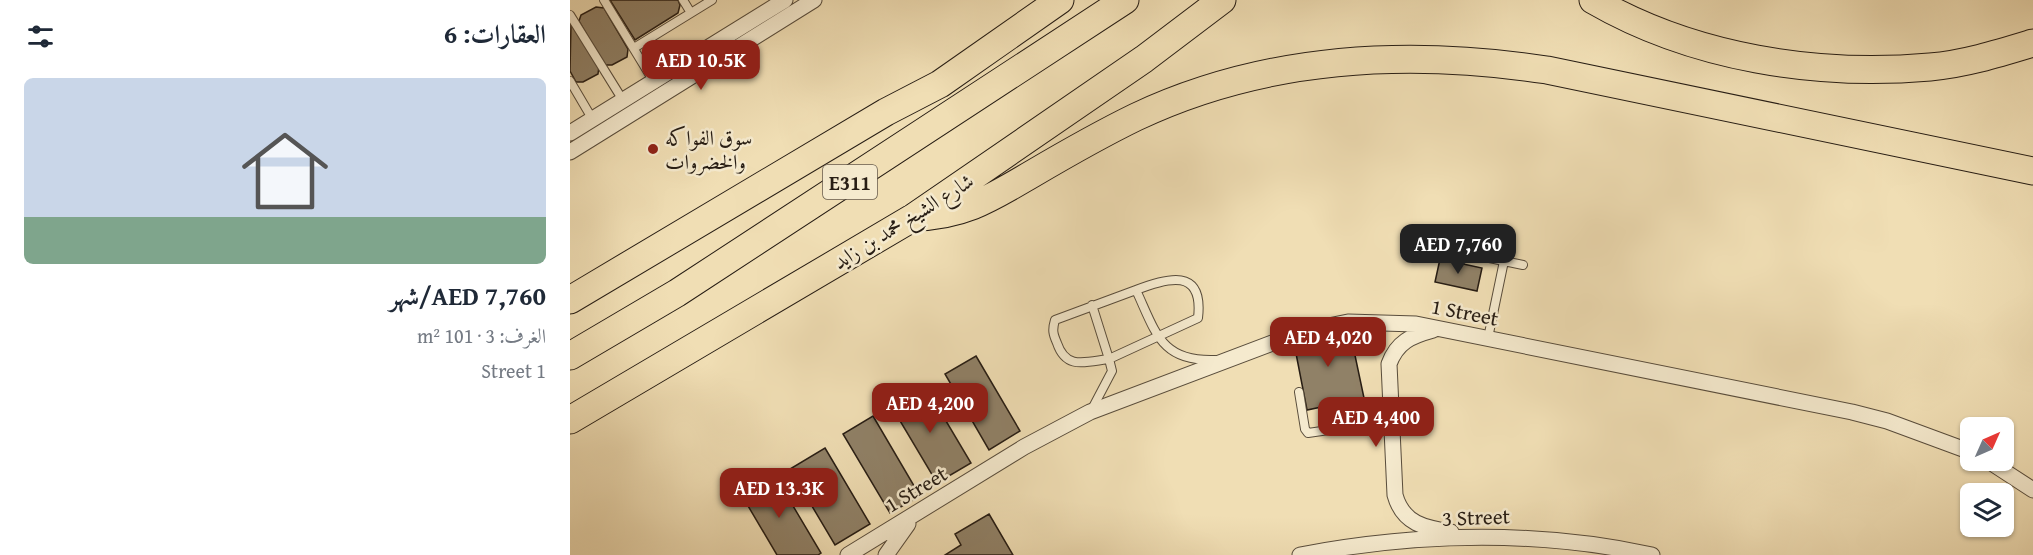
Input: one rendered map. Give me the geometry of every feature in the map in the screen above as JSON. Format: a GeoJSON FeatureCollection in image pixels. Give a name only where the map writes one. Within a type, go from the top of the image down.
{"type":"FeatureCollection","features":[{"type":"Feature","properties":{"kind":"highway"},"geometry":{"type":"LineString","coordinates":[[886,112],[1028,0]]}},
{"type":"Feature","properties":{"kind":"highway"},"geometry":{"type":"LineString","coordinates":[[570,300],[886,112],[940,84],[1060,0]]}},
{"type":"Feature","properties":{"kind":"highway","name":"E311"},"geometry":{"type":"LineString","coordinates":[[570,356],[677,293],[1125,0]]}},
{"type":"Feature","properties":{"kind":"highway","name":"شارع الشيخ محمد بن زايد"},"geometry":{"type":"LineString","coordinates":[[570,420],[914,217],[1144,59],[1222,0]]}},
{"type":"Feature","properties":{"kind":"highway"},"geometry":{"type":"LineString","coordinates":[[1593,0],[1655,30],[1707,47],[1760,59],[1825,69],[1931,67],[1988,56],[2033,43]]}},
{"type":"Feature","properties":{"kind":"highway"},"geometry":{"type":"LineString","coordinates":[[914,217],[946,214],[983,203],[1135,118],[1193,94],[1287,70],[1391,58],[1467,60],[1547,70],[2033,171]]}},
{"type":"Feature","properties":{"kind":"street"},"geometry":{"type":"LineString","coordinates":[[570,134],[785,0]]}},
{"type":"Feature","properties":{"kind":"street"},"geometry":{"type":"LineString","coordinates":[[570,152],[814,0]]}},
{"type":"Feature","properties":{"kind":"street","name":"1 Street"},"geometry":{"type":"LineString","coordinates":[[848,555],[1024,447],[1090,412],[1304,331],[1348,322],[1394,322],[1438,329],[1852,412],[1906,428],[1960,448]]}},
{"type":"Feature","properties":{"kind":"street"},"geometry":{"type":"LineString","coordinates":[[1438,329],[1407,339],[1392,354],[1387,375],[1395,495],[1401,510],[1419,526],[1478,536]]}},
{"type":"Feature","properties":{"kind":"street"},"geometry":{"type":"LineString","coordinates":[[2004,471],[2033,490]]}},
{"type":"Feature","properties":{"kind":"street"},"geometry":{"type":"LineString","coordinates":[[886,555],[915,514]]}},
{"type":"Feature","properties":{"kind":"street","name":"3 Street"},"geometry":{"type":"LineString","coordinates":[[1300,555],[1388,542],[1478,536],[1550,538],[1652,555]]}},
{"type":"Feature","properties":{"kind":"lane"},"geometry":{"type":"LineString","coordinates":[[604,0],[654,82]]}},
{"type":"Feature","properties":{"kind":"lane"},"geometry":{"type":"LineString","coordinates":[[683,0],[691,13]]}},
{"type":"Feature","properties":{"kind":"lane"},"geometry":{"type":"LineString","coordinates":[[634,48],[712,0]]}},
{"type":"Feature","properties":{"kind":"lane"},"geometry":{"type":"LineString","coordinates":[[570,15],[624,102]]}},
{"type":"Feature","properties":{"kind":"lane"},"geometry":{"type":"LineString","coordinates":[[570,81],[593,120]]}},
{"type":"Feature","properties":{"kind":"lane"},"geometry":{"type":"LineString","coordinates":[[1480,256],[1523,266]]}},
{"type":"Feature","properties":{"kind":"lane"},"geometry":{"type":"LineString","coordinates":[[1488,338],[1504,261]]}},
{"type":"Feature","properties":{"kind":"lane"},"geometry":{"type":"LineString","coordinates":[[1167,278],[1179,279],[1190,285],[1198,299],[1198,318],[1109,358],[1082,363],[1068,361],[1061,355],[1052,330],[1055,320],[1136,290],[1167,278]]}},
{"type":"Feature","properties":{"kind":"lane"},"geometry":{"type":"LineString","coordinates":[[1136,290],[1158,336],[1172,353],[1203,360],[1223,360]]}},
{"type":"Feature","properties":{"kind":"lane"},"geometry":{"type":"LineString","coordinates":[[1090,412],[1112,371],[1092,305]]}},
{"type":"Feature","properties":{"kind":"lane"},"geometry":{"type":"LineString","coordinates":[[1299,392],[1305,429],[1308,433],[1391,421]]}},
{"type":"Feature","properties":{"kind":"building"},"geometry":{"type":"Polygon","coordinates":[[[610,0],[678,0],[680,5],[678,13],[635,40],[610,0]]]}},
{"type":"Feature","properties":{"kind":"building"},"geometry":{"type":"Polygon","coordinates":[[[596,7],[604,8],[628,49],[627,57],[612,65],[604,65],[579,21],[581,15],[596,7]]]}},
{"type":"Feature","properties":{"kind":"building"},"geometry":{"type":"Polygon","coordinates":[[[571,24],[599,66],[598,74],[583,82],[576,82],[570,71],[571,24]]]}},
{"type":"Feature","properties":{"kind":"building"},"geometry":{"type":"Polygon","coordinates":[[[1440,259],[1482,268],[1477,291],[1435,282],[1440,259]]]}},
{"type":"Feature","properties":{"kind":"building"},"geometry":{"type":"Polygon","coordinates":[[[1349,327],[1364,398],[1307,410],[1293,338],[1349,327]]]}},
{"type":"Feature","properties":{"kind":"building"},"geometry":{"type":"Polygon","coordinates":[[[976,356],[1020,431],[989,450],[945,374],[976,356]]]}},
{"type":"Feature","properties":{"kind":"building"},"geometry":{"type":"Polygon","coordinates":[[[924,384],[971,463],[937,483],[890,404],[924,384]]]}},
{"type":"Feature","properties":{"kind":"building"},"geometry":{"type":"Polygon","coordinates":[[[873,416],[920,496],[890,513],[843,434],[873,416]]]}},
{"type":"Feature","properties":{"kind":"building"},"geometry":{"type":"Polygon","coordinates":[[[825,448],[870,524],[835,545],[790,469],[825,448]]]}},
{"type":"Feature","properties":{"kind":"building"},"geometry":{"type":"Polygon","coordinates":[[[774,474],[821,553],[818,555],[777,555],[741,494],[774,474]]]}},
{"type":"Feature","properties":{"kind":"building"},"geometry":{"type":"Polygon","coordinates":[[[989,514],[1013,555],[945,555],[961,545],[955,534],[989,514]]]}},
{"type":"Feature","properties":{"kind":"place","name":"سوق الفواكه والخضروات"},"geometry":{"type":"Point","coordinates":[653,149]}}]}
